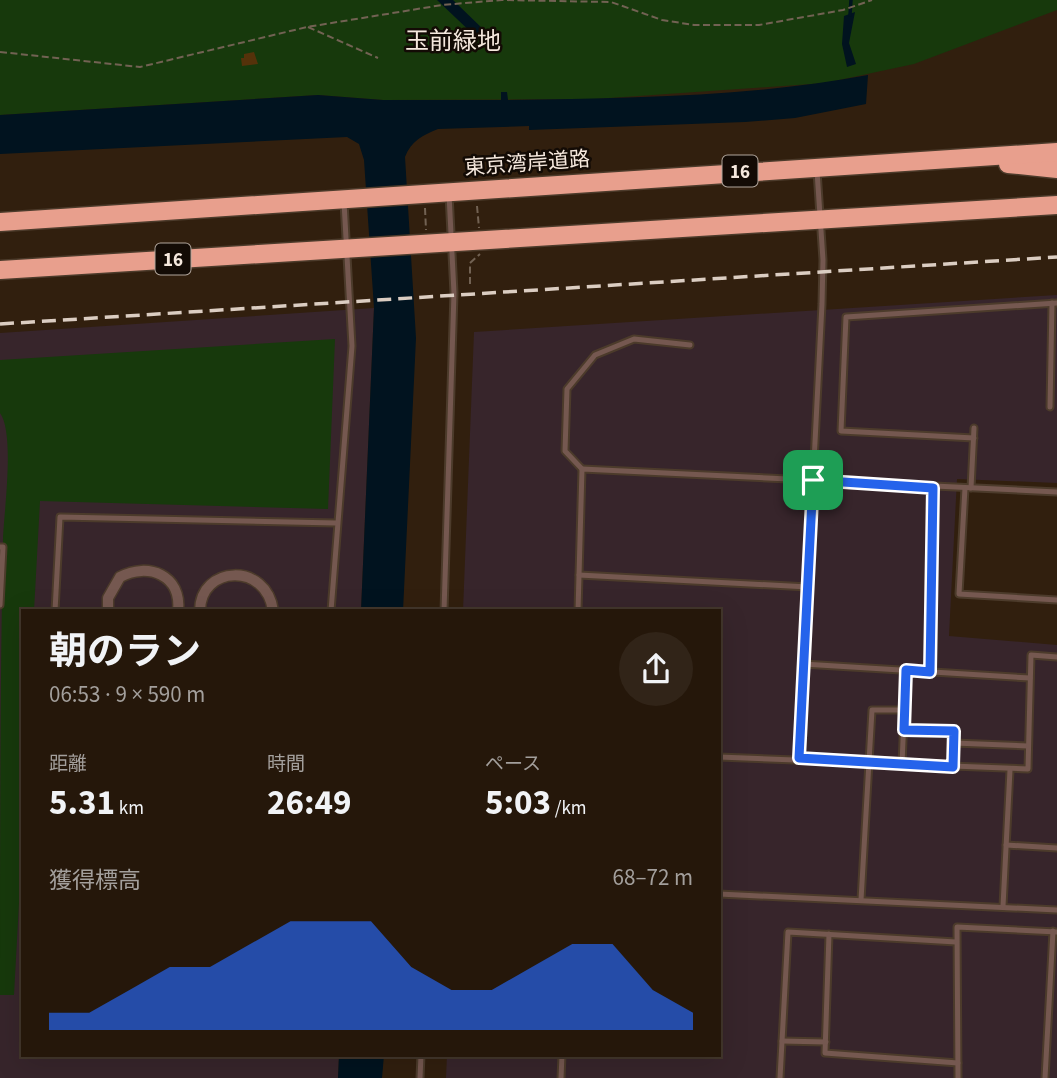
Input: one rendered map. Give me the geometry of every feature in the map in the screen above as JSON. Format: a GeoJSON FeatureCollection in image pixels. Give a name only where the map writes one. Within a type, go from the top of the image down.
{"type":"FeatureCollection","features":[{"type":"Feature","properties":{"kind":"highway","name":"東京湾岸道路"},"geometry":{"type":"LineString","coordinates":[[0,222],[816,165],[952,160],[1057,152]]}},
{"type":"Feature","properties":{"kind":"highway","name":"16"},"geometry":{"type":"LineString","coordinates":[[952,160],[1057,169]]}},
{"type":"Feature","properties":{"kind":"highway","name":"16"},"geometry":{"type":"LineString","coordinates":[[0,270],[1057,205]]}},
{"type":"Feature","properties":{"kind":"street"},"geometry":{"type":"LineString","coordinates":[[108,609],[108,598],[120,577],[144,569],[164,575],[172,584],[178,595],[178,609]]}},
{"type":"Feature","properties":{"kind":"street"},"geometry":{"type":"LineString","coordinates":[[201,609],[204,594],[212,584],[227,575],[240,574],[260,583],[271,596],[273,609]]}},
{"type":"Feature","properties":{"kind":"lane"},"geometry":{"type":"LineString","coordinates":[[799,758],[822,304],[821,221],[816,165]]}},
{"type":"Feature","properties":{"kind":"lane"},"geometry":{"type":"LineString","coordinates":[[444,609],[454,320],[449,192]]}},
{"type":"Feature","properties":{"kind":"lane"},"geometry":{"type":"LineString","coordinates":[[331,609],[352,346],[344,197]]}},
{"type":"Feature","properties":{"kind":"lane"},"geometry":{"type":"LineString","coordinates":[[974,438],[841,431],[846,317],[1055,303],[1055,370],[1050,407]]}},
{"type":"Feature","properties":{"kind":"lane"},"geometry":{"type":"LineString","coordinates":[[690,345],[634,338],[595,355],[567,389],[565,451],[582,469],[1057,492]]}},
{"type":"Feature","properties":{"kind":"lane"},"geometry":{"type":"LineString","coordinates":[[974,428],[959,594],[1057,600]]}},
{"type":"Feature","properties":{"kind":"lane"},"geometry":{"type":"LineString","coordinates":[[578,609],[582,469]]}},
{"type":"Feature","properties":{"kind":"lane"},"geometry":{"type":"LineString","coordinates":[[930,672],[933,488]]}},
{"type":"Feature","properties":{"kind":"lane"},"geometry":{"type":"LineString","coordinates":[[55,609],[60,517],[336,523]]}},
{"type":"Feature","properties":{"kind":"lane"},"geometry":{"type":"LineString","coordinates":[[0,547],[3,547],[0,605]]}},
{"type":"Feature","properties":{"kind":"lane"},"geometry":{"type":"LineString","coordinates":[[579,575],[807,587]]}},
{"type":"Feature","properties":{"kind":"lane"},"geometry":{"type":"LineString","coordinates":[[721,757],[1028,769],[1031,655],[1057,657]]}},
{"type":"Feature","properties":{"kind":"lane"},"geometry":{"type":"LineString","coordinates":[[803,664],[1030,678]]}},
{"type":"Feature","properties":{"kind":"lane"},"geometry":{"type":"LineString","coordinates":[[902,764],[906,670]]}},
{"type":"Feature","properties":{"kind":"lane"},"geometry":{"type":"LineString","coordinates":[[861,900],[872,710],[904,710]]}},
{"type":"Feature","properties":{"kind":"lane"},"geometry":{"type":"LineString","coordinates":[[904,730],[954,731],[953,767]]}},
{"type":"Feature","properties":{"kind":"lane"},"geometry":{"type":"LineString","coordinates":[[954,743],[1028,746]]}},
{"type":"Feature","properties":{"kind":"lane"},"geometry":{"type":"LineString","coordinates":[[1003,906],[1010,770]]}},
{"type":"Feature","properties":{"kind":"lane"},"geometry":{"type":"LineString","coordinates":[[1006,845],[1057,848]]}},
{"type":"Feature","properties":{"kind":"lane"},"geometry":{"type":"LineString","coordinates":[[721,894],[1057,910]]}},
{"type":"Feature","properties":{"kind":"lane"},"geometry":{"type":"LineString","coordinates":[[958,1078],[957,927],[1055,931],[1045,1078]]}},
{"type":"Feature","properties":{"kind":"lane"},"geometry":{"type":"LineString","coordinates":[[780,1078],[788,932],[956,942]]}},
{"type":"Feature","properties":{"kind":"lane"},"geometry":{"type":"LineString","coordinates":[[829,934],[825,1053],[958,1063]]}},
{"type":"Feature","properties":{"kind":"lane"},"geometry":{"type":"LineString","coordinates":[[782,1041],[826,1042]]}},
{"type":"Feature","properties":{"kind":"lane"},"geometry":{"type":"LineString","coordinates":[[420,1078],[421,1057]]}},
{"type":"Feature","properties":{"kind":"lane"},"geometry":{"type":"LineString","coordinates":[[561,1078],[562,1057]]}},
{"type":"Feature","properties":{"kind":"path"},"geometry":{"type":"LineString","coordinates":[[0,52],[140,66],[307,27],[442,5],[502,0],[611,2],[662,20],[695,25],[759,24],[843,10],[872,0]]}},
{"type":"Feature","properties":{"kind":"path"},"geometry":{"type":"LineString","coordinates":[[307,27],[378,58]]}},
{"type":"Feature","properties":{"kind":"path"},"geometry":{"type":"LineString","coordinates":[[476,190],[480,240]]}},
{"type":"Feature","properties":{"kind":"path"},"geometry":{"type":"LineString","coordinates":[[424,194],[427,243]]}},
{"type":"Feature","properties":{"kind":"shaded area"},"geometry":{"type":"Polygon","coordinates":[[[1057,295],[1057,483],[957,479],[949,636],[1057,645],[1057,1078],[446,1078],[447,1057],[721,1057],[721,609],[463,609],[474,332],[1057,295]]]}},
{"type":"Feature","properties":{"kind":"shaded area"},"geometry":{"type":"Polygon","coordinates":[[[374,308],[361,609],[21,609],[21,1057],[339,1057],[338,1078],[0,1078],[0,333],[374,308]]]}},
{"type":"Feature","properties":{"kind":"green space"},"geometry":{"type":"Polygon","coordinates":[[[0,0],[1057,0],[1057,10],[914,64],[825,83],[595,99],[383,100],[318,95],[0,115],[0,0]]]}},
{"type":"Feature","properties":{"kind":"green space"},"geometry":{"type":"Polygon","coordinates":[[[335,339],[328,509],[40,501],[34,609],[21,609],[21,866],[14,995],[0,995],[2,596],[8,455],[7,438],[0,413],[0,360],[335,339]]]}},
{"type":"Feature","properties":{"kind":"water"},"geometry":{"type":"Polygon","coordinates":[[[437,0],[453,0],[484,30],[477,38],[437,0]]]}},
{"type":"Feature","properties":{"kind":"water"},"geometry":{"type":"Polygon","coordinates":[[[855,12],[849,43],[856,64],[847,67],[842,44],[844,16],[855,12]]]}},
{"type":"Feature","properties":{"kind":"water"},"geometry":{"type":"Polygon","coordinates":[[[868,75],[866,104],[795,118],[745,122],[529,130],[529,126],[438,129],[414,143],[405,157],[416,338],[403,609],[361,609],[374,308],[364,160],[359,144],[347,137],[0,154],[0,115],[318,95],[383,100],[501,100],[501,92],[507,92],[508,100],[689,95],[868,75]]]}},
{"type":"Feature","properties":{"kind":"water"},"geometry":{"type":"Polygon","coordinates":[[[339,1057],[384,1057],[382,1078],[338,1078],[339,1057]]]}},
{"type":"Feature","properties":{"kind":"building"},"geometry":{"type":"Polygon","coordinates":[[[254,52],[258,64],[242,66],[241,58],[244,58],[244,54],[254,52]]]}},
{"type":"Feature","properties":{"kind":"waterway"},"geometry":{"type":"LineString","coordinates":[[850,15],[851,0]]}},
{"type":"Feature","properties":{"kind":"railway"},"geometry":{"type":"LineString","coordinates":[[0,324],[1057,257]]}},
{"type":"Feature","properties":{"kind":"district","name":"玉前緑地"},"geometry":{"type":"Point","coordinates":[453,41]}},
{"type":"Feature","properties":{"kind":"route"},"geometry":{"type":"LineString","coordinates":[[813,480],[933,488],[930,672],[906,670],[904,730],[954,731],[953,767],[799,758],[813,480]]}}]}
